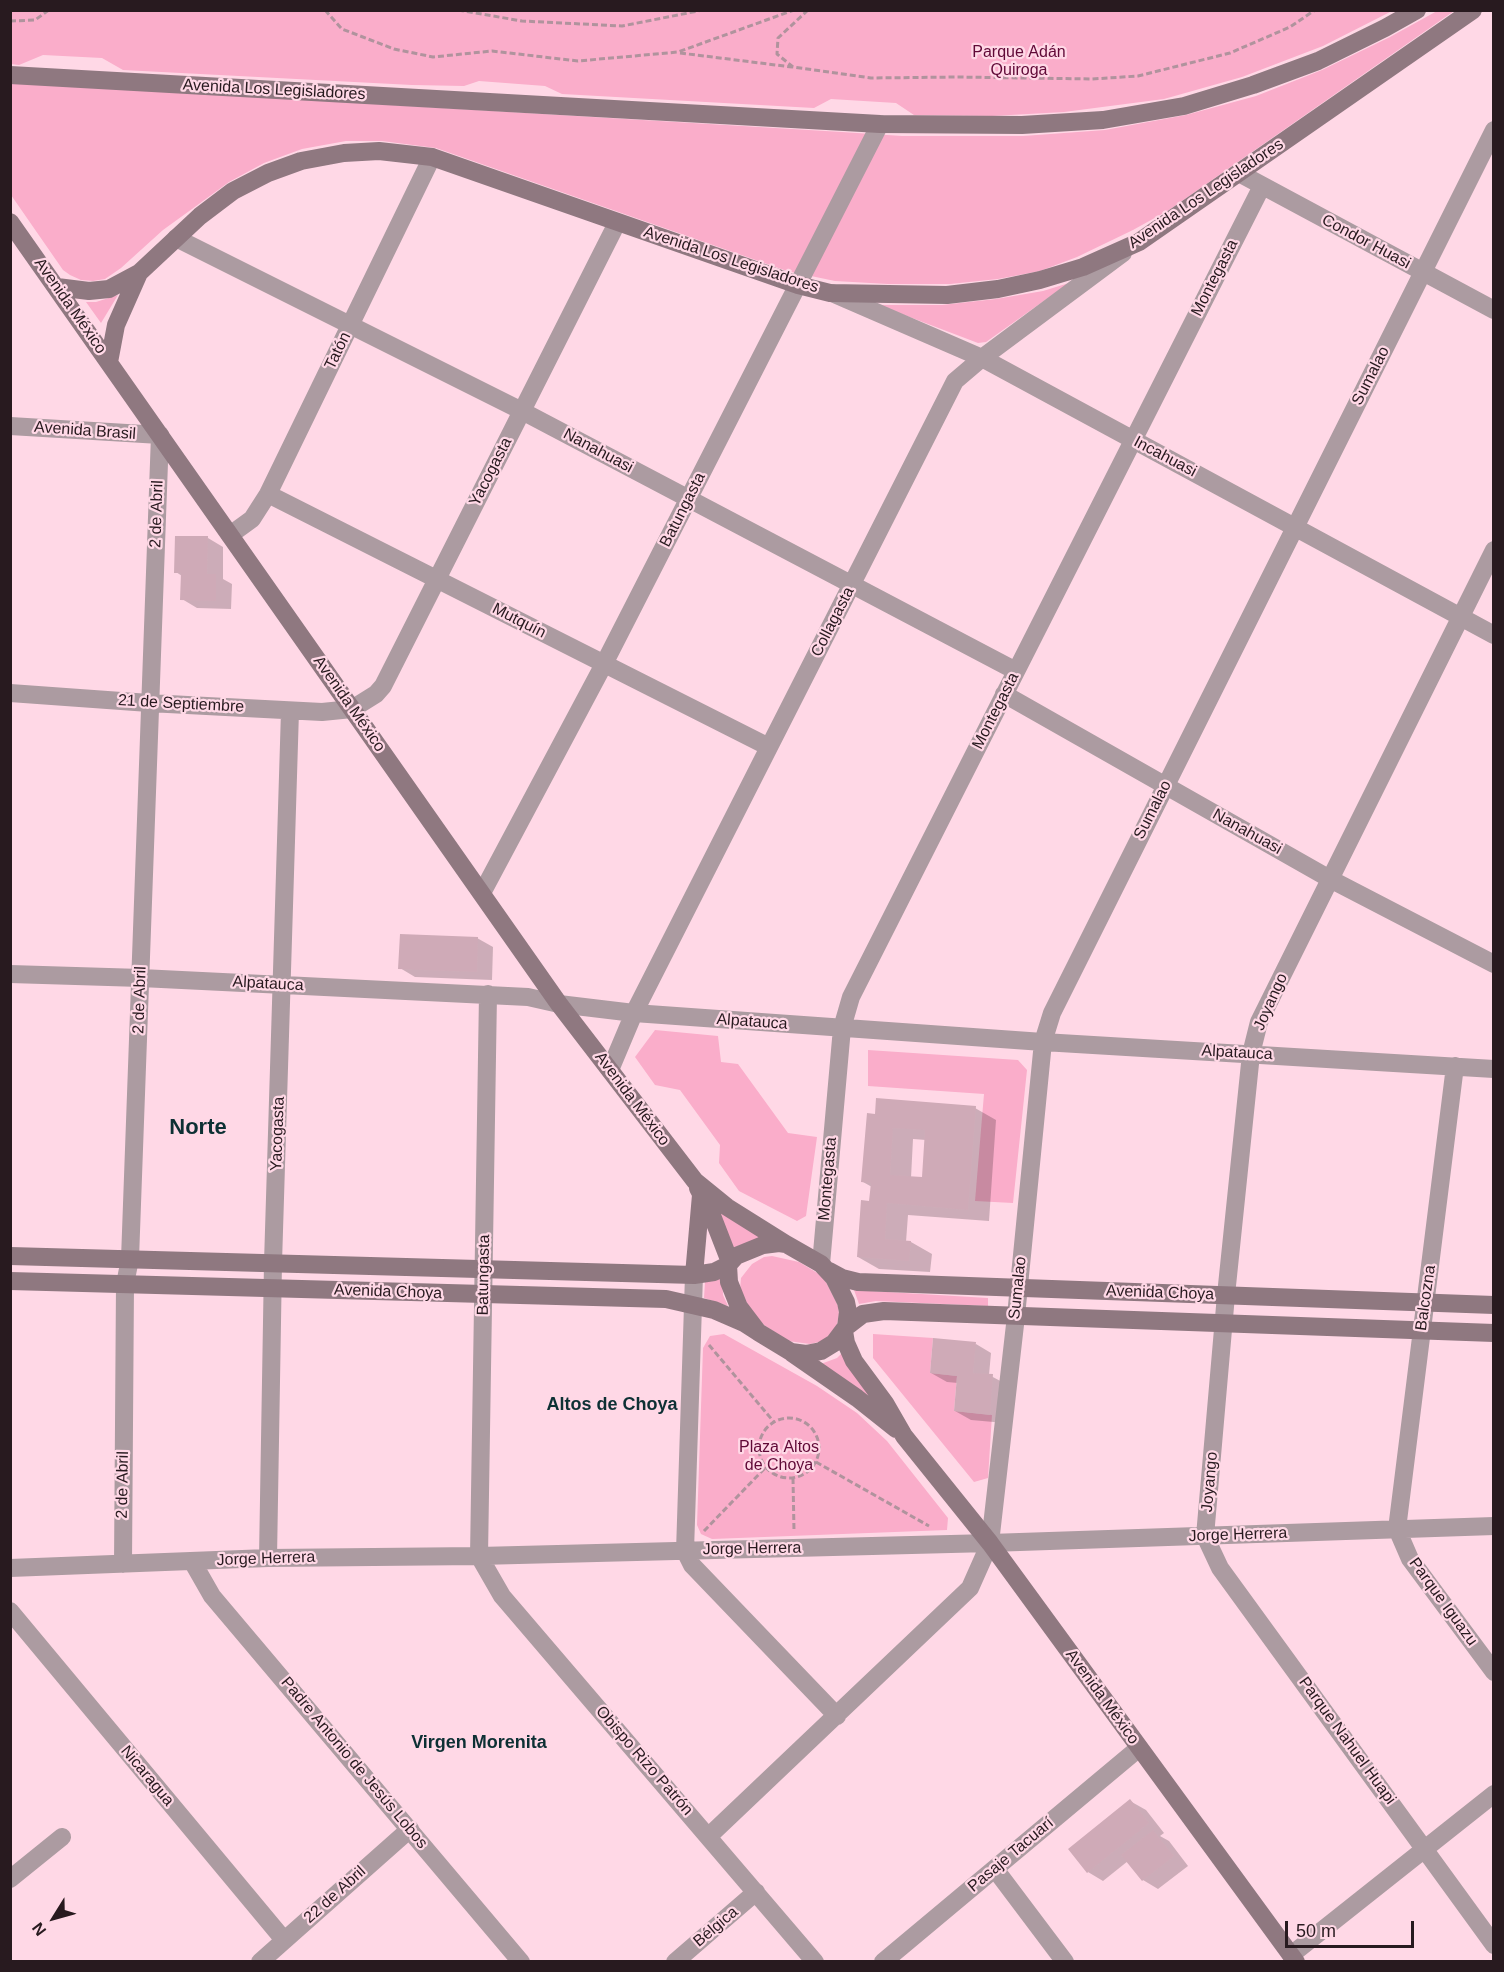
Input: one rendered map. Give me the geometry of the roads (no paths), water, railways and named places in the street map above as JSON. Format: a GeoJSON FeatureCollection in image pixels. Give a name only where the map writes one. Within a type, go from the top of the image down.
{"type":"FeatureCollection","features":[{"type":"Feature","properties":{"kind":"main road","name":"Avenida Los Legisladores"},"geometry":{"type":"LineString","coordinates":[[10,75],[880,124],[1022,125],[1091,121],[1184,106],[1253,85],[1318,61],[1386,28],[1417,10]]}},
{"type":"Feature","properties":{"kind":"main road","name":"Avenida Los Legisladores"},"geometry":{"type":"LineString","coordinates":[[57,287],[89,291],[109,289],[140,273],[200,216],[233,191],[268,173],[301,161],[344,153],[379,151],[432,157],[798,285],[830,293],[947,295],[998,289],[1040,280],[1083,267],[1139,242],[1473,10]]}},
{"type":"Feature","properties":{"kind":"main road","name":"Avenida México"},"geometry":{"type":"LineString","coordinates":[[10,222],[559,1004],[698,1187],[711,1213],[729,1263]]}},
{"type":"Feature","properties":{"kind":"main road","name":"Avenida Los Legisladores"},"geometry":{"type":"LineString","coordinates":[[110,362],[116,325],[140,273]]}},
{"type":"Feature","properties":{"kind":"main road","name":"Avenida México"},"geometry":{"type":"LineString","coordinates":[[698,1187],[786,1244]]}},
{"type":"Feature","properties":{"kind":"main road"},"geometry":{"type":"LineString","coordinates":[[694,1275],[698,1187]]}},
{"type":"Feature","properties":{"kind":"main road"},"geometry":{"type":"LineString","coordinates":[[786,1244],[825,1267],[838,1285],[846,1302],[848,1312],[845,1329],[837,1340],[820,1351],[806,1354],[791,1352],[758,1332],[744,1315],[729,1282],[729,1263],[742,1253],[763,1245],[786,1244]]}},
{"type":"Feature","properties":{"kind":"main road","name":"Avenida Choya"},"geometry":{"type":"LineString","coordinates":[[10,1256],[694,1275],[714,1272],[729,1263]]}},
{"type":"Feature","properties":{"kind":"main road","name":"Avenida Choya"},"geometry":{"type":"LineString","coordinates":[[825,1267],[842,1278],[858,1282],[1494,1305]]}},
{"type":"Feature","properties":{"kind":"main road","name":"Avenida Choya"},"geometry":{"type":"LineString","coordinates":[[10,1281],[666,1299],[693,1304],[732,1317],[758,1332]]}},
{"type":"Feature","properties":{"kind":"main road","name":"Avenida Choya"},"geometry":{"type":"LineString","coordinates":[[845,1329],[863,1314],[884,1311],[1494,1333]]}},
{"type":"Feature","properties":{"kind":"main road","name":"Avenida México"},"geometry":{"type":"LineString","coordinates":[[845,1329],[848,1351],[854,1362],[885,1403],[904,1436],[990,1543],[1294,1958]]}},
{"type":"Feature","properties":{"kind":"main road","name":"Avenida México"},"geometry":{"type":"LineString","coordinates":[[791,1352],[857,1398],[904,1436]]}},
{"type":"Feature","properties":{"kind":"street","name":"Batungasta"},"geometry":{"type":"LineString","coordinates":[[482,893],[604,664],[880,124]]}},
{"type":"Feature","properties":{"kind":"street","name":"Sumalao"},"geometry":{"type":"LineString","coordinates":[[709,1836],[970,1588],[990,1543],[1016,1316],[1043,1042],[1052,1013],[1494,130]]}},
{"type":"Feature","properties":{"kind":"street","name":"Tatón"},"geometry":{"type":"LineString","coordinates":[[230,535],[252,519],[268,494],[432,157]]}},
{"type":"Feature","properties":{"kind":"street","name":"Condor Huasi"},"geometry":{"type":"LineString","coordinates":[[1239,173],[1494,310]]}},
{"type":"Feature","properties":{"kind":"street","name":"Montegasta"},"geometry":{"type":"LineString","coordinates":[[825,1267],[842,1028],[851,997],[1262,186]]}},
{"type":"Feature","properties":{"kind":"street","name":"Yacogasta"},"geometry":{"type":"LineString","coordinates":[[352,709],[376,694],[383,686],[617,223]]}},
{"type":"Feature","properties":{"kind":"street","name":"Nanahuasi"},"geometry":{"type":"LineString","coordinates":[[176,238],[522,411],[1016,670]]}},
{"type":"Feature","properties":{"kind":"street","name":"Collagasta"},"geometry":{"type":"LineString","coordinates":[[610,1070],[634,1013],[956,381],[982,358],[1139,242]]}},
{"type":"Feature","properties":{"kind":"street","name":"Incahuasi"},"geometry":{"type":"LineString","coordinates":[[830,293],[982,358],[1494,635]]}},
{"type":"Feature","properties":{"kind":"street","name":"Avenida Brasil"},"geometry":{"type":"LineString","coordinates":[[10,426],[160,435]]}},
{"type":"Feature","properties":{"kind":"street","name":"2 de Abril"},"geometry":{"type":"LineString","coordinates":[[123,1564],[125,1284],[130,1259],[160,435]]}},
{"type":"Feature","properties":{"kind":"street","name":"Mutquín"},"geometry":{"type":"LineString","coordinates":[[268,494],[769,747]]}},
{"type":"Feature","properties":{"kind":"street","name":"Joyango"},"geometry":{"type":"LineString","coordinates":[[1205,1536],[1226,1295],[1251,1054],[1259,1022],[1494,550]]}},
{"type":"Feature","properties":{"kind":"street","name":"21 de Septiembre"},"geometry":{"type":"LineString","coordinates":[[10,693],[290,711],[322,712],[352,709]]}},
{"type":"Feature","properties":{"kind":"street","name":"Nanahuasi"},"geometry":{"type":"LineString","coordinates":[[1004,694],[1330,879],[1494,964]]}},
{"type":"Feature","properties":{"kind":"street","name":"Yacogasta"},"geometry":{"type":"LineString","coordinates":[[268,1558],[273,1263],[290,711]]}},
{"type":"Feature","properties":{"kind":"street","name":"Alpatauca"},"geometry":{"type":"LineString","coordinates":[[10,974],[488,994],[528,997],[559,1004],[634,1013],[1043,1042],[1494,1069]]}},
{"type":"Feature","properties":{"kind":"street","name":"Batungasta"},"geometry":{"type":"LineString","coordinates":[[479,1556],[488,994]]}},
{"type":"Feature","properties":{"kind":"street","name":"Balcozna"},"geometry":{"type":"LineString","coordinates":[[1397,1529],[1455,1066]]}},
{"type":"Feature","properties":{"kind":"street"},"geometry":{"type":"LineString","coordinates":[[694,1275],[685,1551],[692,1565],[837,1716]]}},
{"type":"Feature","properties":{"kind":"street","name":"Jorge Herrera"},"geometry":{"type":"LineString","coordinates":[[10,1568],[268,1558],[479,1556],[990,1543],[1494,1526]]}},
{"type":"Feature","properties":{"kind":"street","name":"Parque Iguazu"},"geometry":{"type":"LineString","coordinates":[[1397,1529],[1410,1559],[1494,1672]]}},
{"type":"Feature","properties":{"kind":"street","name":"Parque Nahuel Huapi"},"geometry":{"type":"LineString","coordinates":[[1205,1536],[1220,1568],[1494,1945]]}},
{"type":"Feature","properties":{"kind":"street","name":"Obispo Rizo Patrón"},"geometry":{"type":"LineString","coordinates":[[479,1556],[502,1596],[815,1962]]}},
{"type":"Feature","properties":{"kind":"street","name":"Padre Antonio de Jesús Lobos"},"geometry":{"type":"LineString","coordinates":[[192,1561],[212,1596],[521,1962]]}},
{"type":"Feature","properties":{"kind":"street","name":"Nicaragua"},"geometry":{"type":"LineString","coordinates":[[10,1611],[284,1940]]}},
{"type":"Feature","properties":{"kind":"street","name":"Pasaje Tacuarí"},"geometry":{"type":"LineString","coordinates":[[883,1962],[1139,1748]]}},
{"type":"Feature","properties":{"kind":"street"},"geometry":{"type":"LineString","coordinates":[[1294,1958],[1494,1794]]}},
{"type":"Feature","properties":{"kind":"street","name":"22 de Abril"},"geometry":{"type":"LineString","coordinates":[[265,1960],[284,1940],[410,1829]]}},
{"type":"Feature","properties":{"kind":"street"},"geometry":{"type":"LineString","coordinates":[[10,1879],[62,1837]]}},
{"type":"Feature","properties":{"kind":"street"},"geometry":{"type":"LineString","coordinates":[[995,1869],[1065,1962]]}},
{"type":"Feature","properties":{"kind":"street","name":"Bélgica"},"geometry":{"type":"LineString","coordinates":[[675,1962],[756,1892]]}},
{"type":"Feature","properties":{"kind":"district","name":"Norte"},"geometry":{"type":"Point","coordinates":[198,1128]}},
{"type":"Feature","properties":{"kind":"district","name":"Altos de Choya"},"geometry":{"type":"Point","coordinates":[612,1405]}},
{"type":"Feature","properties":{"kind":"district","name":"Virgen Morenita"},"geometry":{"type":"Point","coordinates":[479,1743]}},
{"type":"Feature","properties":{"kind":"park label","name":"Parque Adán Quiroga"},"geometry":{"type":"Point","coordinates":[1019,62]}},
{"type":"Feature","properties":{"kind":"park label","name":"Plaza Altos de Choya"},"geometry":{"type":"Point","coordinates":[779,1457]}}]}
